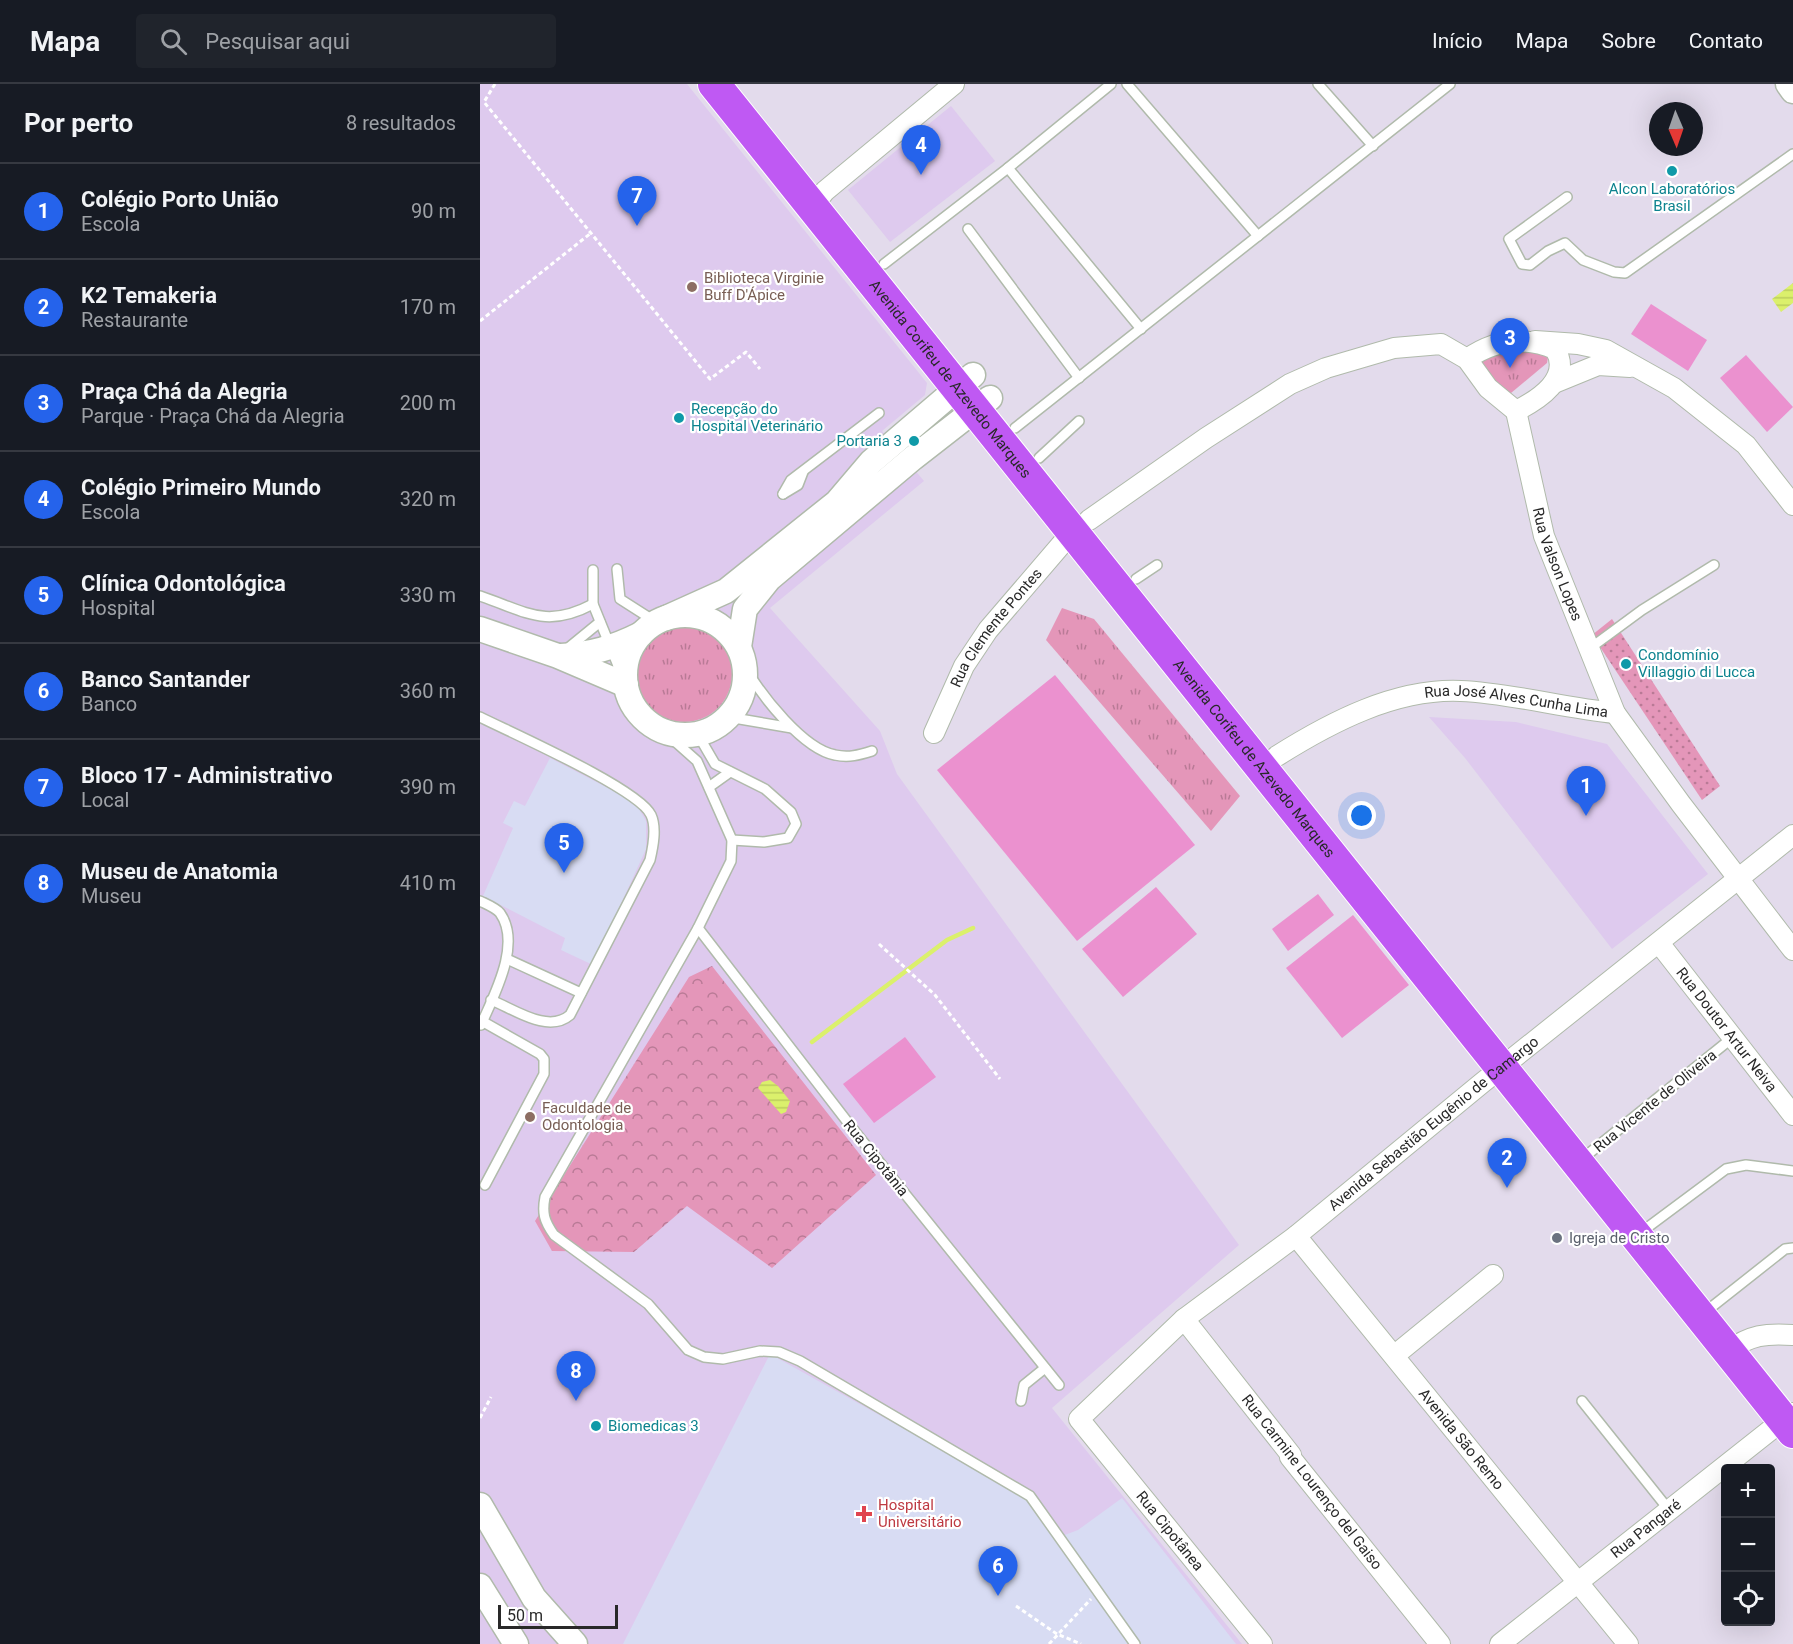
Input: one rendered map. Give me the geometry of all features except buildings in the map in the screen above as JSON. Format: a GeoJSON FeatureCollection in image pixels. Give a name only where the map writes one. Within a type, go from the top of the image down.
{"type":"FeatureCollection","features":[{"type":"Feature","properties":{"kind":"main road","name":"Avenida Corifeu de Azevedo Marques"},"geometry":{"type":"LineString","coordinates":[[714,84],[819,199],[884,264],[974,393],[1015,428],[1039,458],[1080,526],[1146,572],[1277,756],[1509,1061]]}},
{"type":"Feature","properties":{"kind":"main road","name":"Avenida Corifeu de Azevedo Marques"},"geometry":{"type":"LineString","coordinates":[[740,84],[819,199],[1080,526],[1189,678],[1509,1061],[1791,1416]]}},
{"type":"Feature","properties":{"kind":"main road"},"geometry":{"type":"LineString","coordinates":[[1189,678],[1202,681],[1267,757],[1277,756]]}},
{"type":"Feature","properties":{"kind":"street"},"geometry":{"type":"LineString","coordinates":[[819,199],[954,84]]}},
{"type":"Feature","properties":{"kind":"street"},"geometry":{"type":"LineString","coordinates":[[1788,84],[1793,91]]}},
{"type":"Feature","properties":{"kind":"street"},"geometry":{"type":"LineString","coordinates":[[1535,341],[1555,349],[1558,355],[1560,371],[1554,383]]}},
{"type":"Feature","properties":{"kind":"street"},"geometry":{"type":"LineString","coordinates":[[1639,368],[1615,364],[1598,365],[1554,383],[1531,403],[1516,411],[1488,388],[1467,359],[1482,348],[1502,343],[1535,341],[1578,344],[1606,350],[1639,368],[1682,393],[1746,445],[1793,505]]}},
{"type":"Feature","properties":{"kind":"street","name":"Rua Clemente Pontes"},"geometry":{"type":"LineString","coordinates":[[934,733],[964,666],[982,639],[1080,526],[1206,438],[1290,384],[1326,368],[1394,348],[1427,343],[1441,344],[1467,359]]}},
{"type":"Feature","properties":{"kind":"street"},"geometry":{"type":"LineString","coordinates":[[558,656],[587,655],[610,649],[734,585],[837,501],[871,462],[974,393]]}},
{"type":"Feature","properties":{"kind":"street"},"geometry":{"type":"LineString","coordinates":[[742,658],[726,630],[708,619],[687,615],[654,625],[631,650],[626,667],[626,686],[640,714],[661,729],[679,734],[697,733],[714,728],[728,717],[742,695],[745,609],[769,579],[913,458],[974,393]]}},
{"type":"Feature","properties":{"kind":"street","name":"Rua Valson Lopes"},"geometry":{"type":"LineString","coordinates":[[1516,411],[1544,536],[1615,714]]}},
{"type":"Feature","properties":{"kind":"street"},"geometry":{"type":"LineString","coordinates":[[480,629],[558,656],[626,686]]}},
{"type":"Feature","properties":{"kind":"street","name":"Rua José Alves Cunha Lima"},"geometry":{"type":"LineString","coordinates":[[1277,756],[1346,718],[1422,693],[1460,691],[1615,714],[1793,950]]}},
{"type":"Feature","properties":{"kind":"street","name":"Avenida Sebastião Eugênio de Camargo"},"geometry":{"type":"LineString","coordinates":[[1079,1419],[1184,1319],[1296,1236],[1509,1061],[1793,835]]}},
{"type":"Feature","properties":{"kind":"street","name":"Rua Doutor Artur Neiva"},"geometry":{"type":"LineString","coordinates":[[1659,943],[1793,1115]]}},
{"type":"Feature","properties":{"kind":"street","name":"Avenida São Remo"},"geometry":{"type":"LineString","coordinates":[[1296,1236],[1628,1644]]}},
{"type":"Feature","properties":{"kind":"street"},"geometry":{"type":"LineString","coordinates":[[1395,1355],[1493,1275]]}},
{"type":"Feature","properties":{"kind":"street","name":"Rua Carmine Lourenço del Gaiso"},"geometry":{"type":"LineString","coordinates":[[1184,1319],[1291,1455],[1290,1457],[1440,1644]]}},
{"type":"Feature","properties":{"kind":"street"},"geometry":{"type":"LineString","coordinates":[[1736,1345],[1766,1333],[1793,1335]]}},
{"type":"Feature","properties":{"kind":"street","name":"Rua Pangaré"},"geometry":{"type":"LineString","coordinates":[[1500,1644],[1791,1416]]}},
{"type":"Feature","properties":{"kind":"street","name":"Rua Cipotânea"},"geometry":{"type":"LineString","coordinates":[[1079,1419],[1262,1644]]}},
{"type":"Feature","properties":{"kind":"street"},"geometry":{"type":"LineString","coordinates":[[480,1505],[534,1598],[575,1644]]}},
{"type":"Feature","properties":{"kind":"street"},"geometry":{"type":"LineString","coordinates":[[480,1586],[516,1644]]}},
{"type":"Feature","properties":{"kind":"lane"},"geometry":{"type":"LineString","coordinates":[[884,264],[1008,168],[1110,84]]}},
{"type":"Feature","properties":{"kind":"lane"},"geometry":{"type":"LineString","coordinates":[[1127,84],[1258,236]]}},
{"type":"Feature","properties":{"kind":"lane"},"geometry":{"type":"LineString","coordinates":[[1318,84],[1372,146]]}},
{"type":"Feature","properties":{"kind":"lane"},"geometry":{"type":"LineString","coordinates":[[1015,428],[1450,84]]}},
{"type":"Feature","properties":{"kind":"lane"},"geometry":{"type":"LineString","coordinates":[[1567,197],[1509,239],[1522,264],[1530,266],[1548,251],[1565,243],[1571,246],[1583,260],[1614,272],[1625,273],[1793,154]]}},
{"type":"Feature","properties":{"kind":"lane"},"geometry":{"type":"LineString","coordinates":[[1008,168],[1141,329]]}},
{"type":"Feature","properties":{"kind":"lane"},"geometry":{"type":"LineString","coordinates":[[968,229],[1079,378]]}},
{"type":"Feature","properties":{"kind":"lane"},"geometry":{"type":"LineString","coordinates":[[803,472],[879,413]]}},
{"type":"Feature","properties":{"kind":"lane"},"geometry":{"type":"LineString","coordinates":[[1039,458],[1079,421]]}},
{"type":"Feature","properties":{"kind":"lane"},"geometry":{"type":"LineString","coordinates":[[1589,649],[1642,610],[1714,565]]}},
{"type":"Feature","properties":{"kind":"lane"},"geometry":{"type":"LineString","coordinates":[[617,568],[620,599],[654,625]]}},
{"type":"Feature","properties":{"kind":"lane"},"geometry":{"type":"LineString","coordinates":[[593,570],[593,604],[626,686]]}},
{"type":"Feature","properties":{"kind":"lane"},"geometry":{"type":"LineString","coordinates":[[480,596],[553,618],[570,615],[593,604]]}},
{"type":"Feature","properties":{"kind":"lane"},"geometry":{"type":"LineString","coordinates":[[558,656],[600,622]]}},
{"type":"Feature","properties":{"kind":"lane"},"geometry":{"type":"LineString","coordinates":[[742,658],[792,728],[833,755],[854,757],[872,751]]}},
{"type":"Feature","properties":{"kind":"lane"},"geometry":{"type":"LineString","coordinates":[[480,717],[628,792],[651,815],[654,841],[650,860],[570,1015],[555,1024],[546,1023],[491,1000]]}},
{"type":"Feature","properties":{"kind":"lane"},"geometry":{"type":"LineString","coordinates":[[728,717],[792,728]]}},
{"type":"Feature","properties":{"kind":"lane"},"geometry":{"type":"LineString","coordinates":[[661,729],[697,761],[732,840],[731,861],[698,928],[545,1197],[542,1214],[554,1235],[648,1304],[688,1350],[704,1357],[723,1359],[760,1351],[779,1352],[810,1367],[1030,1496],[1135,1644]]}},
{"type":"Feature","properties":{"kind":"lane"},"geometry":{"type":"LineString","coordinates":[[697,733],[715,764],[765,789],[791,812],[795,824],[788,838],[779,841],[732,840]]}},
{"type":"Feature","properties":{"kind":"lane"},"geometry":{"type":"LineString","coordinates":[[709,787],[730,772]]}},
{"type":"Feature","properties":{"kind":"lane"},"geometry":{"type":"LineString","coordinates":[[480,901],[499,911],[504,922],[507,959],[481,1023],[540,1053],[545,1066],[544,1074],[483,1183],[495,1191]]}},
{"type":"Feature","properties":{"kind":"lane","name":"Rua Cipotânia"},"geometry":{"type":"LineString","coordinates":[[698,928],[856,1133],[1059,1385]]}},
{"type":"Feature","properties":{"kind":"lane"},"geometry":{"type":"LineString","coordinates":[[507,959],[581,993]]}},
{"type":"Feature","properties":{"kind":"lane","name":"Rua Vicente de Oliveira"},"geometry":{"type":"LineString","coordinates":[[1585,1156],[1732,1038]]}},
{"type":"Feature","properties":{"kind":"lane"},"geometry":{"type":"LineString","coordinates":[[1644,1230],[1726,1169],[1746,1165],[1793,1171]]}},
{"type":"Feature","properties":{"kind":"lane"},"geometry":{"type":"LineString","coordinates":[[1708,1310],[1785,1249],[1793,1248]]}},
{"type":"Feature","properties":{"kind":"lane"},"geometry":{"type":"LineString","coordinates":[[1021,1401],[1024,1385],[1045,1368]]}},
{"type":"Feature","properties":{"kind":"lane"},"geometry":{"type":"LineString","coordinates":[[1582,1401],[1670,1510]]}},
{"type":"Feature","properties":{"kind":"path"},"geometry":{"type":"LineString","coordinates":[[495,84],[484,102],[710,379],[746,352],[760,369]]}},
{"type":"Feature","properties":{"kind":"path"},"geometry":{"type":"LineString","coordinates":[[480,321],[591,233]]}},
{"type":"Feature","properties":{"kind":"path"},"geometry":{"type":"LineString","coordinates":[[879,944],[935,995],[1000,1079]]}},
{"type":"Feature","properties":{"kind":"path"},"geometry":{"type":"LineString","coordinates":[[480,1418],[491,1397]]}},
{"type":"Feature","properties":{"kind":"path"},"geometry":{"type":"LineString","coordinates":[[1016,1606],[1057,1634],[1081,1644]]}},
{"type":"Feature","properties":{"kind":"path"},"geometry":{"type":"LineString","coordinates":[[1049,1644],[1085,1606]]}},
{"type":"Feature","properties":{"kind":"shaded area"},"geometry":{"type":"Polygon","coordinates":[[[480,84],[687,84],[927,383],[925,395],[882,431],[924,481],[770,608],[880,731],[897,774],[1239,1245],[1052,1408],[1242,1644],[480,1644],[480,84]]]}},
{"type":"Feature","properties":{"kind":"shaded area"},"geometry":{"type":"Polygon","coordinates":[[[951,106],[995,161],[890,242],[848,190],[951,106]]]}},
{"type":"Feature","properties":{"kind":"shaded area"},"geometry":{"type":"Polygon","coordinates":[[[1793,283],[1793,303],[1781,312],[1772,299],[1793,283]]]}},
{"type":"Feature","properties":{"kind":"shaded area"},"geometry":{"type":"Polygon","coordinates":[[[1651,304],[1707,340],[1688,371],[1631,334],[1651,304]]]}},
{"type":"Feature","properties":{"kind":"shaded area"},"geometry":{"type":"Polygon","coordinates":[[[1746,355],[1793,407],[1767,432],[1720,378],[1746,355]]]}},
{"type":"Feature","properties":{"kind":"shaded area"},"geometry":{"type":"Polygon","coordinates":[[[1055,675],[1195,845],[1077,941],[937,770],[1055,675]]]}},
{"type":"Feature","properties":{"kind":"shaded area"},"geometry":{"type":"Polygon","coordinates":[[[1429,717],[1516,722],[1607,744],[1708,874],[1612,949],[1465,758],[1429,717]]]}},
{"type":"Feature","properties":{"kind":"shaded area"},"geometry":{"type":"Polygon","coordinates":[[[550,758],[635,802],[646,821],[646,849],[593,965],[561,950],[565,938],[483,896],[513,828],[503,823],[514,801],[525,806],[550,758]]]}},
{"type":"Feature","properties":{"kind":"shaded area"},"geometry":{"type":"Polygon","coordinates":[[[1156,887],[1197,934],[1123,997],[1082,949],[1156,887]]]}},
{"type":"Feature","properties":{"kind":"shaded area"},"geometry":{"type":"Polygon","coordinates":[[[1318,894],[1334,915],[1288,951],[1272,929],[1318,894]]]}},
{"type":"Feature","properties":{"kind":"shaded area"},"geometry":{"type":"Polygon","coordinates":[[[1353,915],[1409,985],[1342,1038],[1286,968],[1353,915]]]}},
{"type":"Feature","properties":{"kind":"shaded area"},"geometry":{"type":"Polygon","coordinates":[[[905,1037],[936,1077],[874,1123],[843,1084],[905,1037]]]}},
{"type":"Feature","properties":{"kind":"shaded area"},"geometry":{"type":"Polygon","coordinates":[[[770,1080],[790,1101],[786,1112],[781,1114],[758,1088],[762,1082],[770,1080]]]}},
{"type":"Feature","properties":{"kind":"shaded area","name":"Hospital Universitário"},"geometry":{"type":"Polygon","coordinates":[[[770,1354],[1028,1498],[1054,1539],[1078,1530],[1122,1498],[1236,1644],[623,1644],[770,1354]]]}},
{"type":"Feature","properties":{"kind":"green space"},"geometry":{"type":"Polygon","coordinates":[[[1529,349],[1548,357],[1547,363],[1511,393],[1503,392],[1480,371],[1481,353],[1529,349]]]}},
{"type":"Feature","properties":{"kind":"green space"},"geometry":{"type":"Polygon","coordinates":[[[1062,608],[1094,619],[1240,796],[1211,831],[1046,640],[1062,608]]]}},
{"type":"Feature","properties":{"kind":"green space"},"geometry":{"type":"Polygon","coordinates":[[[1612,619],[1720,786],[1702,800],[1592,635],[1612,619]]]}},
{"type":"Feature","properties":{"kind":"green space"},"geometry":{"type":"Polygon","coordinates":[[[684,626],[702,630],[718,640],[728,656],[732,674],[728,692],[718,708],[702,718],[684,722],[666,718],[650,708],[640,692],[636,674],[640,656],[650,640],[666,630],[684,626]]]}},
{"type":"Feature","properties":{"kind":"green space"},"geometry":{"type":"Polygon","coordinates":[[[712,966],[876,1175],[772,1268],[687,1206],[634,1252],[552,1251],[535,1221],[689,977],[712,966]]]}},
{"type":"Feature","properties":{"kind":"waterway"},"geometry":{"type":"LineString","coordinates":[[812,1042],[947,940],[973,928]]}},
{"type":"Feature","properties":{"kind":"place","name":"Alcon Laboratórios Brasil"},"geometry":{"type":"Point","coordinates":[1672,171]}},
{"type":"Feature","properties":{"kind":"place","name":"Colégio Primeiro Mundo"},"geometry":{"type":"Point","coordinates":[921,175]}},
{"type":"Feature","properties":{"kind":"place","name":"Bloco 17 - Administrativo"},"geometry":{"type":"Point","coordinates":[637,226]}},
{"type":"Feature","properties":{"kind":"place","name":"Biblioteca Virginie Buff D'Ápice"},"geometry":{"type":"Point","coordinates":[692,287]}},
{"type":"Feature","properties":{"kind":"place","name":"Praça Chá da Alegria"},"geometry":{"type":"Point","coordinates":[1510,368]}},
{"type":"Feature","properties":{"kind":"place","name":"Recepção do Hospital Veterinário"},"geometry":{"type":"Point","coordinates":[679,418]}},
{"type":"Feature","properties":{"kind":"place","name":"Portaria 3"},"geometry":{"type":"Point","coordinates":[914,441]}},
{"type":"Feature","properties":{"kind":"place","name":"Condomínio Villaggio di Lucca"},"geometry":{"type":"Point","coordinates":[1626,664]}},
{"type":"Feature","properties":{"kind":"place","name":"Colégio Porto União"},"geometry":{"type":"Point","coordinates":[1586,816]}},
{"type":"Feature","properties":{"kind":"place","name":"Clínica Odontológica"},"geometry":{"type":"Point","coordinates":[564,873]}},
{"type":"Feature","properties":{"kind":"place","name":"Faculdade de Odontologia"},"geometry":{"type":"Point","coordinates":[530,1117]}},
{"type":"Feature","properties":{"kind":"place","name":"K2 Temakeria"},"geometry":{"type":"Point","coordinates":[1507,1188]}},
{"type":"Feature","properties":{"kind":"place","name":"Igreja de Cristo"},"geometry":{"type":"Point","coordinates":[1557,1238]}},
{"type":"Feature","properties":{"kind":"place","name":"Museu de Anatomia"},"geometry":{"type":"Point","coordinates":[576,1401]}},
{"type":"Feature","properties":{"kind":"place","name":"Biomedicas 3"},"geometry":{"type":"Point","coordinates":[596,1426]}},
{"type":"Feature","properties":{"kind":"place","name":"Hospital Universitário"},"geometry":{"type":"Point","coordinates":[864,1514]}},
{"type":"Feature","properties":{"kind":"place","name":"Banco Santander"},"geometry":{"type":"Point","coordinates":[998,1596]}}]}
